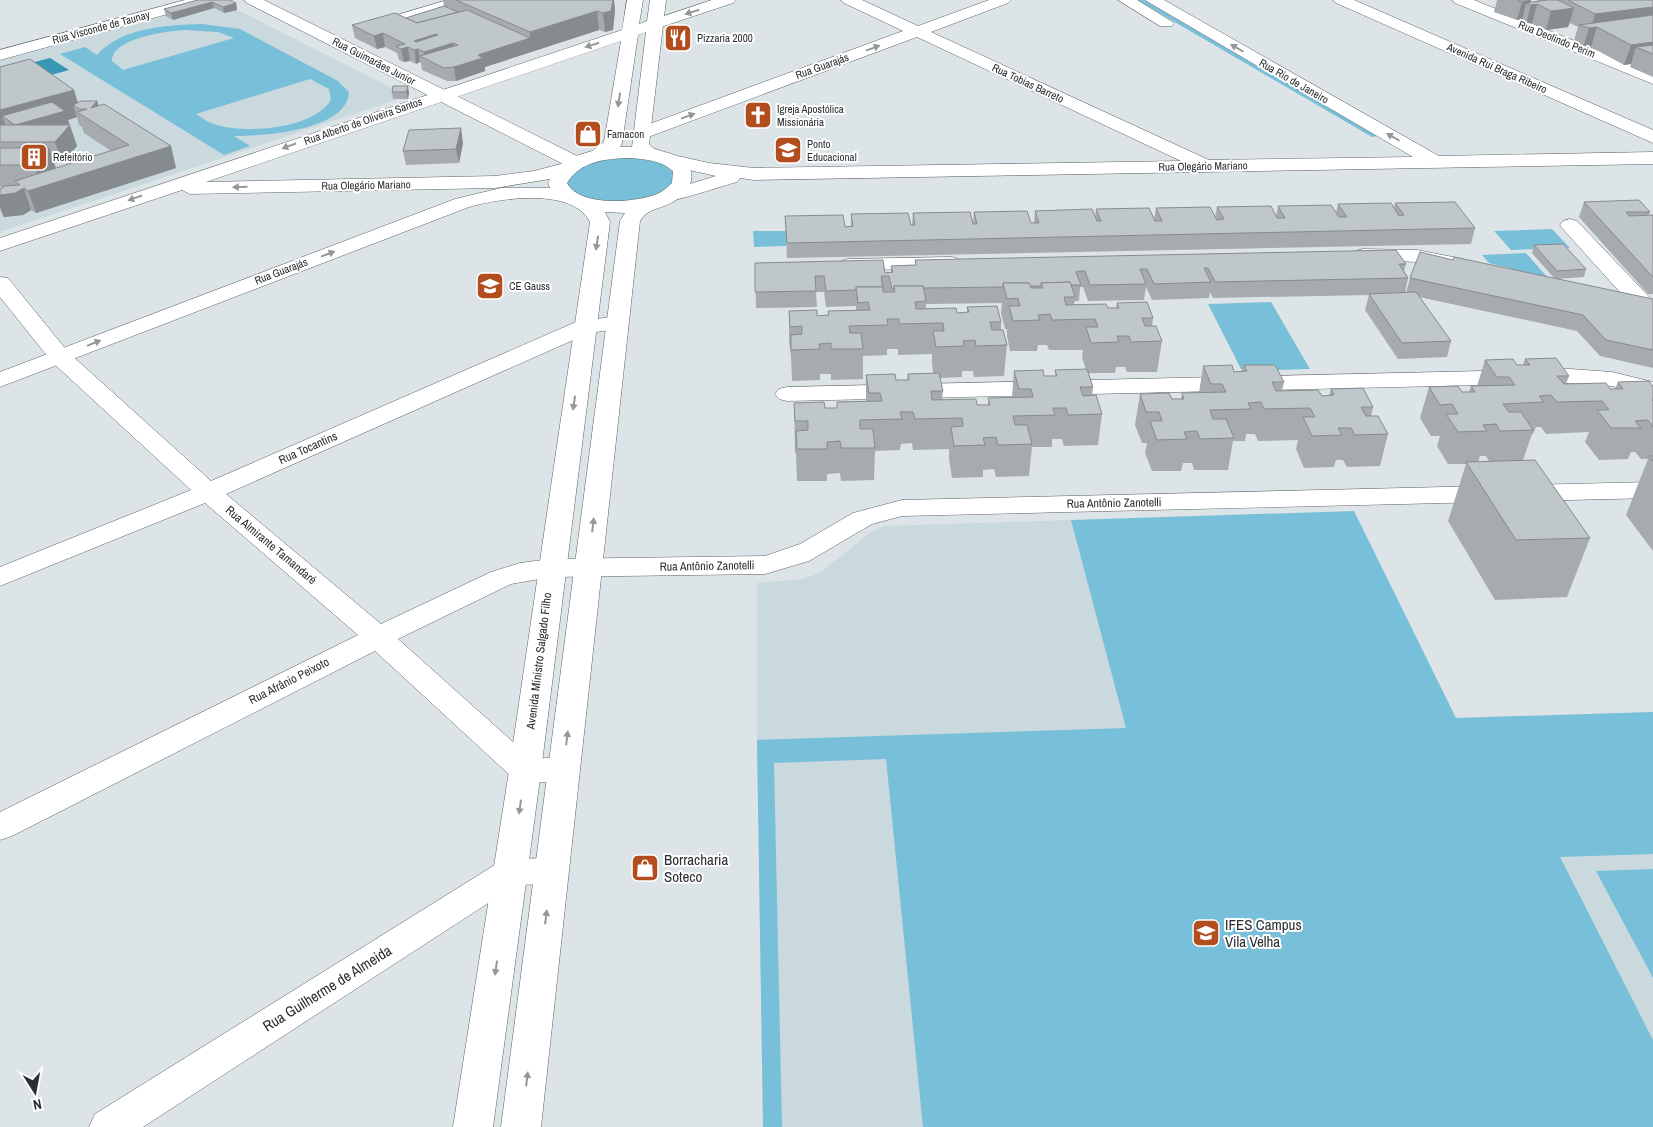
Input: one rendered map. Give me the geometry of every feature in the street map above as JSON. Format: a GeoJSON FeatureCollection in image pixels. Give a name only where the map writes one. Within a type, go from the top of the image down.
{"type":"FeatureCollection","features":[{"type":"Feature","properties":{"kind":"street","name":"Rua Visconde de Taunay"},"geometry":{"type":"LineString","coordinates":[[0,55],[203,0]]}},
{"type":"Feature","properties":{"kind":"street","name":"Rua Guimarães Junior"},"geometry":{"type":"LineString","coordinates":[[252,0],[440,95],[572,165]]}},
{"type":"Feature","properties":{"kind":"street"},"geometry":{"type":"LineString","coordinates":[[330,39],[464,0]]}},
{"type":"Feature","properties":{"kind":"street"},"geometry":{"type":"LineString","coordinates":[[597,156],[613,144],[635,0]]}},
{"type":"Feature","properties":{"kind":"street"},"geometry":{"type":"LineString","coordinates":[[521,1127],[631,218],[640,208],[678,189],[684,176],[680,167],[641,148],[658,0]]}},
{"type":"Feature","properties":{"kind":"street","name":"Rua Alberto de Oliveira Santos"},"geometry":{"type":"LineString","coordinates":[[0,245],[440,95],[728,0]]}},
{"type":"Feature","properties":{"kind":"street","name":"Rua Tobias Barreto"},"geometry":{"type":"LineString","coordinates":[[849,0],[1207,166]]}},
{"type":"Feature","properties":{"kind":"street","name":"Rua Guarajás"},"geometry":{"type":"LineString","coordinates":[[642,133],[1003,0]]}},
{"type":"Feature","properties":{"kind":"street","name":"Rua Rio de Janeiro"},"geometry":{"type":"LineString","coordinates":[[1126,0],[1358,137]]}},
{"type":"Feature","properties":{"kind":"street","name":"Rua Rio de Janeiro"},"geometry":{"type":"LineString","coordinates":[[1153,0],[1435,162]]}},
{"type":"Feature","properties":{"kind":"street","name":"Avenida Rui Braga Ribeiro"},"geometry":{"type":"LineString","coordinates":[[1341,0],[1653,136]]}},
{"type":"Feature","properties":{"kind":"street","name":"Rua Deolindo Perim"},"geometry":{"type":"LineString","coordinates":[[1460,0],[1653,79]]}},
{"type":"Feature","properties":{"kind":"street"},"geometry":{"type":"LineString","coordinates":[[1375,147],[1401,162]]}},
{"type":"Feature","properties":{"kind":"street","name":"Rua Olegário Mariano"},"geometry":{"type":"LineString","coordinates":[[163,189],[516,180],[572,165],[597,156],[626,152],[709,169],[754,174],[1653,158]]}},
{"type":"Feature","properties":{"kind":"street"},"geometry":{"type":"LineString","coordinates":[[572,165],[558,181],[560,189],[575,200]]}},
{"type":"Feature","properties":{"kind":"street","name":"Rua Olegário Mariano"},"geometry":{"type":"LineString","coordinates":[[659,200],[708,183],[754,174]]}},
{"type":"Feature","properties":{"kind":"street"},"geometry":{"type":"LineString","coordinates":[[446,183],[455,188],[460,194],[457,201],[449,208]]}},
{"type":"Feature","properties":{"kind":"street","name":"Rua Guarajás"},"geometry":{"type":"LineString","coordinates":[[0,380],[479,198],[506,193],[534,192],[615,208],[659,200]]}},
{"type":"Feature","properties":{"kind":"street","name":"Avenida Ministro Salgado Filho"},"geometry":{"type":"LineString","coordinates":[[473,1127],[525,771],[551,568],[600,222],[594,210],[575,200]]}},
{"type":"Feature","properties":{"kind":"street"},"geometry":{"type":"LineString","coordinates":[[1570,225],[1649,306]]}},
{"type":"Feature","properties":{"kind":"street"},"geometry":{"type":"LineString","coordinates":[[1348,255],[1418,256],[1473,266]]}},
{"type":"Feature","properties":{"kind":"street"},"geometry":{"type":"LineString","coordinates":[[824,265],[972,262]]}},
{"type":"Feature","properties":{"kind":"street","name":"Rua Almirante Tamandaré"},"geometry":{"type":"LineString","coordinates":[[0,283],[60,357],[208,492],[378,636],[525,771]]}},
{"type":"Feature","properties":{"kind":"street"},"geometry":{"type":"LineString","coordinates":[[1606,296],[1649,306]]}},
{"type":"Feature","properties":{"kind":"street","name":"Rua Tocantins"},"geometry":{"type":"LineString","coordinates":[[0,577],[208,492],[584,327],[617,323]]}},
{"type":"Feature","properties":{"kind":"street"},"geometry":{"type":"LineString","coordinates":[[786,394],[1571,376],[1612,379],[1653,388]]}},
{"type":"Feature","properties":{"kind":"street","name":"Rua Antônio Zanotelli"},"geometry":{"type":"LineString","coordinates":[[588,567],[765,565],[790,559],[811,550],[866,515],[902,508],[1653,490]]}},
{"type":"Feature","properties":{"kind":"street","name":"Rua Afrânio Peixoto"},"geometry":{"type":"LineString","coordinates":[[0,827],[378,636],[501,578],[520,572],[551,568],[588,567]]}},
{"type":"Feature","properties":{"kind":"street"},"geometry":{"type":"LineString","coordinates":[[525,771],[564,769]]}},
{"type":"Feature","properties":{"kind":"street"},"geometry":{"type":"LineString","coordinates":[[510,872],[552,871]]}},
{"type":"Feature","properties":{"kind":"street","name":"Rua Guilherme de Almeida"},"geometry":{"type":"LineString","coordinates":[[109,1127],[510,872]]}},
{"type":"Feature","properties":{"kind":"shaded area"},"geometry":{"type":"Polygon","coordinates":[[[1137,0],[1144,0],[1378,136],[1372,137],[1137,0]]]}},
{"type":"Feature","properties":{"kind":"shaded area"},"geometry":{"type":"Polygon","coordinates":[[[220,1],[408,96],[0,232],[0,61],[220,1]]]}},
{"type":"Feature","properties":{"kind":"shaded area"},"geometry":{"type":"Polygon","coordinates":[[[189,24],[240,29],[338,81],[349,92],[345,105],[334,115],[302,129],[264,135],[234,136],[250,146],[224,155],[60,54],[85,47],[97,55],[119,38],[132,33],[146,29],[189,24]],[[185,30],[154,34],[130,41],[114,53],[112,61],[123,70],[234,38],[218,32],[185,30]],[[310,79],[196,114],[211,123],[230,128],[262,129],[295,123],[322,110],[331,100],[329,89],[310,79]]]}},
{"type":"Feature","properties":{"kind":"shaded area"},"geometry":{"type":"Polygon","coordinates":[[[50,58],[69,70],[0,89],[0,71],[50,58]]]}},
{"type":"Feature","properties":{"kind":"shaded area"},"geometry":{"type":"Polygon","coordinates":[[[642,157],[662,163],[673,172],[672,184],[663,191],[640,200],[614,203],[601,202],[577,195],[568,184],[568,180],[573,172],[580,166],[590,162],[612,158],[642,157]]]}},
{"type":"Feature","properties":{"kind":"shaded area"},"geometry":{"type":"Polygon","coordinates":[[[1552,229],[1570,248],[1511,250],[1494,231],[1552,229]]]}},
{"type":"Feature","properties":{"kind":"shaded area"},"geometry":{"type":"Polygon","coordinates":[[[753,231],[786,231],[786,246],[754,247],[753,231]]]}},
{"type":"Feature","properties":{"kind":"shaded area"},"geometry":{"type":"Polygon","coordinates":[[[1526,253],[1548,278],[1489,263],[1482,255],[1526,253]]]}},
{"type":"Feature","properties":{"kind":"shaded area"},"geometry":{"type":"Polygon","coordinates":[[[1271,302],[1310,369],[1242,371],[1208,304],[1271,302]]]}},
{"type":"Feature","properties":{"kind":"shaded area","name":"IFES Campus Vila Velha"},"geometry":{"type":"Polygon","coordinates":[[[1354,511],[1456,718],[1653,712],[1653,854],[1560,857],[1653,1040],[1653,1127],[923,1127],[886,759],[774,763],[782,1127],[763,1127],[757,740],[1126,728],[1071,520],[1354,511]]]}},
{"type":"Feature","properties":{"kind":"shaded area","name":"IFES Campus Vila Velha"},"geometry":{"type":"Polygon","coordinates":[[[1071,520],[1127,728],[1653,712],[1653,1127],[763,1127],[757,740],[757,583],[802,579],[820,573],[872,531],[885,526],[1071,520]]]}},
{"type":"Feature","properties":{"kind":"shaded area"},"geometry":{"type":"Polygon","coordinates":[[[1653,869],[1653,978],[1596,871],[1653,869]]]}},
{"type":"Feature","properties":{"kind":"building"},"geometry":{"type":"Polygon","coordinates":[[[198,0],[230,0],[236,3],[223,7],[212,2],[171,13],[164,9],[198,0]]]}},
{"type":"Feature","properties":{"kind":"building"},"geometry":{"type":"Polygon","coordinates":[[[456,0],[613,0],[611,11],[603,13],[597,11],[530,32],[456,0]]]}},
{"type":"Feature","properties":{"kind":"building"},"geometry":{"type":"Polygon","coordinates":[[[1558,0],[1574,8],[1551,11],[1537,4],[1531,5],[1526,3],[1558,0]]]}},
{"type":"Feature","properties":{"kind":"building"},"geometry":{"type":"Polygon","coordinates":[[[1568,0],[1653,0],[1653,7],[1595,14],[1568,0]]]}},
{"type":"Feature","properties":{"kind":"building"},"geometry":{"type":"Polygon","coordinates":[[[444,6],[458,12],[417,23],[406,18],[444,6]]]}},
{"type":"Feature","properties":{"kind":"building"},"geometry":{"type":"Polygon","coordinates":[[[467,10],[530,38],[478,55],[483,58],[454,67],[444,68],[420,56],[458,45],[453,43],[424,52],[408,47],[401,49],[396,46],[405,44],[383,33],[374,36],[352,25],[395,13],[417,23],[467,10]],[[436,34],[414,41],[416,42],[438,35],[436,34]]]}},
{"type":"Feature","properties":{"kind":"building"},"geometry":{"type":"Polygon","coordinates":[[[1653,15],[1653,42],[1631,45],[1597,27],[1589,28],[1579,25],[1653,15]]]}},
{"type":"Feature","properties":{"kind":"building"},"geometry":{"type":"Polygon","coordinates":[[[1653,45],[1653,54],[1636,47],[1653,45]]]}},
{"type":"Feature","properties":{"kind":"building"},"geometry":{"type":"Polygon","coordinates":[[[30,59],[74,90],[0,110],[0,67],[30,59]]]}},
{"type":"Feature","properties":{"kind":"building"},"geometry":{"type":"Polygon","coordinates":[[[393,86],[408,86],[406,92],[392,92],[393,86]]]}},
{"type":"Feature","properties":{"kind":"building"},"geometry":{"type":"Polygon","coordinates":[[[81,101],[97,101],[91,108],[104,104],[171,146],[28,191],[24,188],[15,193],[0,195],[0,189],[5,186],[20,185],[15,181],[129,145],[77,112],[87,109],[79,109],[73,105],[81,101]]]}},
{"type":"Feature","properties":{"kind":"building"},"geometry":{"type":"Polygon","coordinates":[[[52,102],[65,111],[15,125],[2,116],[52,102]]]}},
{"type":"Feature","properties":{"kind":"building"},"geometry":{"type":"Polygon","coordinates":[[[0,125],[70,125],[55,142],[0,142],[0,125]]]}},
{"type":"Feature","properties":{"kind":"building"},"geometry":{"type":"Polygon","coordinates":[[[461,128],[456,149],[403,151],[409,130],[461,128]]]}},
{"type":"Feature","properties":{"kind":"building"},"geometry":{"type":"Polygon","coordinates":[[[0,148],[49,148],[34,165],[0,165],[0,148]]]}},
{"type":"Feature","properties":{"kind":"building"},"geometry":{"type":"Polygon","coordinates":[[[1639,200],[1650,212],[1626,212],[1629,216],[1653,215],[1653,277],[1584,202],[1639,200]]]}},
{"type":"Feature","properties":{"kind":"building"},"geometry":{"type":"Polygon","coordinates":[[[1455,202],[1475,228],[787,243],[785,216],[843,215],[845,227],[853,226],[851,214],[908,213],[911,225],[915,225],[913,213],[970,212],[973,224],[977,224],[974,212],[1027,211],[1031,223],[1039,223],[1035,211],[1092,209],[1097,221],[1101,221],[1096,209],[1149,208],[1155,221],[1162,221],[1156,208],[1210,207],[1217,220],[1224,219],[1217,207],[1271,206],[1277,218],[1285,218],[1278,206],[1331,205],[1339,217],[1347,217],[1338,204],[1391,203],[1399,216],[1404,215],[1395,203],[1455,202]]]}},
{"type":"Feature","properties":{"kind":"building"},"geometry":{"type":"Polygon","coordinates":[[[1563,244],[1586,269],[1557,271],[1534,245],[1563,244]]]}},
{"type":"Feature","properties":{"kind":"building"},"geometry":{"type":"Polygon","coordinates":[[[1396,250],[1406,264],[1399,264],[1408,278],[1215,282],[1208,268],[1204,268],[1211,282],[1154,284],[1147,269],[1140,269],[1146,284],[1090,285],[1085,271],[1080,271],[1076,272],[1081,285],[1071,285],[1070,282],[1041,283],[1041,286],[1030,286],[1029,283],[1003,283],[1003,287],[924,288],[923,286],[894,286],[894,289],[892,289],[889,276],[881,276],[883,287],[856,287],[856,290],[826,291],[824,276],[815,276],[816,291],[755,292],[755,263],[883,260],[885,273],[893,272],[891,266],[916,265],[915,260],[1396,250]]]}},
{"type":"Feature","properties":{"kind":"building"},"geometry":{"type":"Polygon","coordinates":[[[1420,252],[1453,260],[1454,257],[1653,299],[1653,350],[1606,340],[1583,315],[1410,278],[1420,252]]]}},
{"type":"Feature","properties":{"kind":"building"},"geometry":{"type":"Polygon","coordinates":[[[1070,282],[1075,297],[1064,297],[1066,305],[1106,304],[1108,308],[1119,308],[1117,303],[1147,302],[1153,318],[1142,318],[1145,326],[1156,326],[1162,341],[1131,342],[1129,336],[1117,336],[1119,342],[1091,343],[1086,327],[1098,327],[1095,319],[1052,320],[1050,314],[1038,315],[1040,320],[1013,321],[1009,306],[1020,306],[1018,298],[1007,299],[1003,283],[1029,283],[1031,288],[1043,288],[1041,283],[1070,282]]]}},
{"type":"Feature","properties":{"kind":"building"},"geometry":{"type":"Polygon","coordinates":[[[894,286],[923,286],[926,301],[915,302],[916,309],[956,308],[957,313],[969,312],[967,307],[997,306],[1001,322],[990,322],[992,330],[1003,330],[1007,345],[976,346],[975,340],[963,341],[964,346],[936,347],[933,331],[944,331],[943,323],[899,324],[899,319],[887,319],[888,325],[849,326],[850,333],[861,333],[863,349],[831,349],[831,343],[819,344],[820,349],[791,350],[791,335],[802,334],[802,326],[790,327],[789,311],[817,310],[817,316],[829,315],[828,311],[870,310],[868,302],[858,303],[856,287],[883,287],[883,292],[895,292],[894,286]]]}},
{"type":"Feature","properties":{"kind":"building"},"geometry":{"type":"Polygon","coordinates":[[[1416,292],[1451,341],[1402,343],[1369,294],[1416,292]]]}},
{"type":"Feature","properties":{"kind":"building"},"geometry":{"type":"Polygon","coordinates":[[[1556,358],[1569,376],[1557,376],[1564,384],[1606,383],[1610,389],[1623,389],[1618,382],[1649,381],[1653,386],[1653,427],[1648,420],[1635,421],[1641,428],[1611,428],[1597,410],[1609,410],[1602,401],[1557,402],[1551,395],[1539,396],[1544,402],[1503,404],[1509,412],[1521,412],[1533,430],[1500,431],[1496,424],[1483,425],[1487,431],[1458,432],[1446,414],[1458,414],[1452,404],[1440,405],[1429,387],[1458,386],[1462,392],[1475,392],[1471,386],[1515,385],[1509,377],[1497,377],[1485,360],[1513,359],[1517,365],[1530,365],[1525,359],[1556,358]]]}},
{"type":"Feature","properties":{"kind":"building"},"geometry":{"type":"Polygon","coordinates":[[[1232,365],[1234,372],[1247,371],[1244,365],[1275,365],[1284,382],[1272,382],[1276,391],[1318,390],[1322,396],[1334,395],[1331,389],[1363,388],[1373,407],[1361,407],[1366,416],[1378,416],[1388,434],[1355,435],[1351,428],[1338,428],[1342,435],[1312,436],[1303,417],[1315,417],[1310,408],[1264,409],[1261,402],[1248,403],[1251,409],[1210,410],[1213,419],[1226,419],[1234,438],[1200,439],[1197,431],[1184,432],[1187,439],[1157,440],[1150,421],[1162,421],[1159,412],[1146,412],[1140,394],[1169,393],[1172,399],[1184,399],[1182,393],[1226,392],[1222,384],[1211,384],[1203,366],[1232,365]]]}},
{"type":"Feature","properties":{"kind":"building"},"geometry":{"type":"Polygon","coordinates":[[[1087,369],[1093,387],[1080,387],[1083,396],[1096,395],[1102,414],[1068,415],[1066,408],[1053,408],[1055,415],[1013,416],[1015,425],[1027,425],[1032,444],[998,445],[996,437],[983,438],[985,445],[954,446],[951,427],[963,426],[962,418],[915,419],[913,412],[900,412],[902,419],[860,420],[860,429],[873,429],[875,448],[841,448],[840,441],[827,442],[827,449],[797,449],[796,431],[808,430],[808,421],[795,421],[794,403],[824,402],[825,408],[837,408],[837,402],[882,401],[880,393],[869,393],[866,375],[895,374],[896,380],[909,380],[908,374],[939,373],[943,391],[931,391],[932,400],[976,399],[977,405],[990,405],[988,398],[1033,397],[1031,389],[1019,389],[1014,371],[1043,370],[1044,376],[1057,376],[1055,370],[1087,369]]]}},
{"type":"Feature","properties":{"kind":"building"},"geometry":{"type":"Polygon","coordinates":[[[1535,460],[1590,538],[1516,540],[1466,462],[1535,460]]]}},
{"type":"Feature","properties":{"kind":"place","name":"Pizzaria 2000"},"geometry":{"type":"Point","coordinates":[678,38]}},
{"type":"Feature","properties":{"kind":"place","name":"Igreja Apostólica Missionária"},"geometry":{"type":"Point","coordinates":[758,115]}},
{"type":"Feature","properties":{"kind":"place","name":"Famacon"},"geometry":{"type":"Point","coordinates":[588,134]}},
{"type":"Feature","properties":{"kind":"place","name":"Ponto Educacional"},"geometry":{"type":"Point","coordinates":[788,150]}},
{"type":"Feature","properties":{"kind":"place","name":"Refeitório"},"geometry":{"type":"Point","coordinates":[34,157]}},
{"type":"Feature","properties":{"kind":"place","name":"CE Gauss"},"geometry":{"type":"Point","coordinates":[490,286]}},
{"type":"Feature","properties":{"kind":"place","name":"Borracharia Soteco"},"geometry":{"type":"Point","coordinates":[645,868]}},
{"type":"Feature","properties":{"kind":"place","name":"IFES Campus Vila Velha"},"geometry":{"type":"Point","coordinates":[1206,933]}}]}
